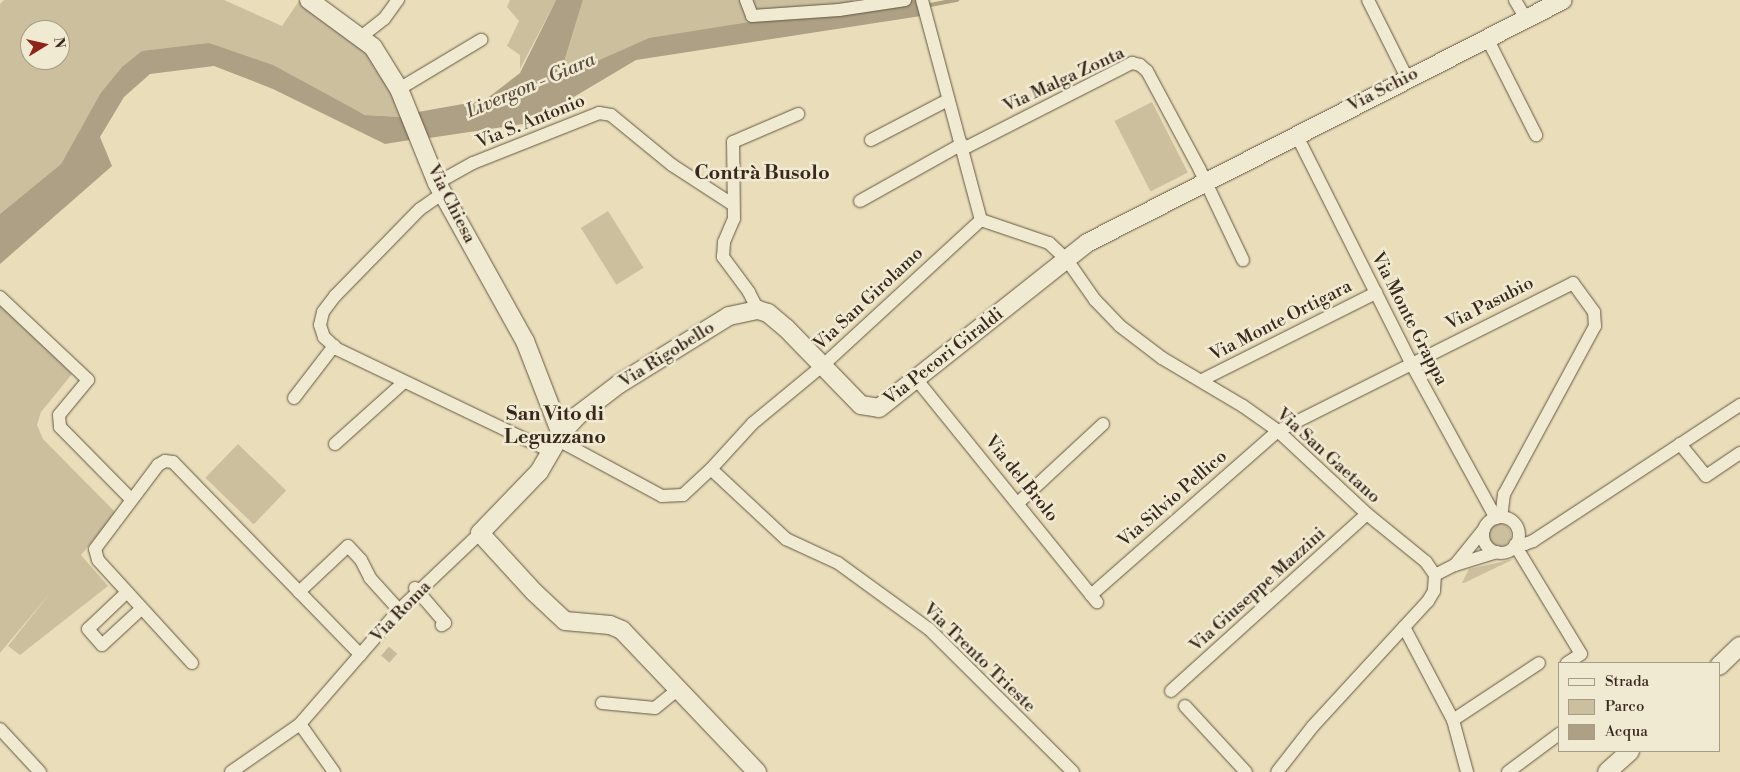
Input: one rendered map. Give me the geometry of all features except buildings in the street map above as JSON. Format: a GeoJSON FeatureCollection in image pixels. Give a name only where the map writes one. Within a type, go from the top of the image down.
{"type":"FeatureCollection","features":[{"type":"Feature","properties":{"kind":"street","name":"Via Chiesa"},"geometry":{"type":"LineString","coordinates":[[309,0],[362,36],[373,46],[399,89],[440,188],[524,341],[557,442]]}},
{"type":"Feature","properties":{"kind":"street"},"geometry":{"type":"LineString","coordinates":[[362,36],[384,19],[398,0]]}},
{"type":"Feature","properties":{"kind":"street"},"geometry":{"type":"LineString","coordinates":[[746,0],[752,16],[839,10],[905,0]]}},
{"type":"Feature","properties":{"kind":"street"},"geometry":{"type":"LineString","coordinates":[[922,0],[926,24],[962,146],[981,220],[1041,238],[1067,260]]}},
{"type":"Feature","properties":{"kind":"street"},"geometry":{"type":"LineString","coordinates":[[1368,0],[1407,78]]}},
{"type":"Feature","properties":{"kind":"street"},"geometry":{"type":"LineString","coordinates":[[1515,0],[1526,19]]}},
{"type":"Feature","properties":{"kind":"street","name":"Via Schio"},"geometry":{"type":"LineString","coordinates":[[1067,260],[1110,229],[1562,0]]}},
{"type":"Feature","properties":{"kind":"street"},"geometry":{"type":"LineString","coordinates":[[1487,38],[1536,135]]}},
{"type":"Feature","properties":{"kind":"street"},"geometry":{"type":"LineString","coordinates":[[399,89],[480,40]]}},
{"type":"Feature","properties":{"kind":"street","name":"Via Malga Zonta"},"geometry":{"type":"LineString","coordinates":[[962,146],[1132,63],[1147,71],[1204,181]]}},
{"type":"Feature","properties":{"kind":"street"},"geometry":{"type":"LineString","coordinates":[[871,140],[948,100]]}},
{"type":"Feature","properties":{"kind":"street","name":"Via S. Antonio"},"geometry":{"type":"LineString","coordinates":[[334,346],[324,337],[320,325],[323,312],[440,188],[473,164],[599,114],[611,115],[672,165],[732,204]]}},
{"type":"Feature","properties":{"kind":"street"},"geometry":{"type":"LineString","coordinates":[[798,114],[733,142],[736,188],[732,204],[734,219],[724,242],[723,256],[749,292],[758,310],[768,313],[786,328],[821,367]]}},
{"type":"Feature","properties":{"kind":"street","name":"Via Monte Grappa"},"geometry":{"type":"LineString","coordinates":[[1296,134],[1411,363],[1499,517]]}},
{"type":"Feature","properties":{"kind":"street"},"geometry":{"type":"LineString","coordinates":[[860,201],[962,146]]}},
{"type":"Feature","properties":{"kind":"street"},"geometry":{"type":"LineString","coordinates":[[1204,181],[1242,260]]}},
{"type":"Feature","properties":{"kind":"street","name":"Via San Girolamo"},"geometry":{"type":"LineString","coordinates":[[711,469],[752,423],[821,367],[981,220]]}},
{"type":"Feature","properties":{"kind":"street","name":"Via Pecori Giraldi"},"geometry":{"type":"LineString","coordinates":[[821,367],[868,408],[885,405],[1067,260]]}},
{"type":"Feature","properties":{"kind":"street","name":"Via San Gaetano"},"geometry":{"type":"LineString","coordinates":[[1067,260],[1095,300],[1120,326],[1162,358],[1202,380],[1278,431],[1367,514],[1426,562],[1435,575]]}},
{"type":"Feature","properties":{"kind":"street","name":"Via Pasubio"},"geometry":{"type":"LineString","coordinates":[[1278,431],[1572,283],[1594,312],[1596,318],[1595,326],[1504,494],[1499,517]]}},
{"type":"Feature","properties":{"kind":"street","name":"Via Monte Ortigara"},"geometry":{"type":"LineString","coordinates":[[1202,380],[1376,293]]}},
{"type":"Feature","properties":{"kind":"street"},"geometry":{"type":"LineString","coordinates":[[0,297],[88,380],[59,415],[60,427],[131,499]]}},
{"type":"Feature","properties":{"kind":"street","name":"Via Rigobello"},"geometry":{"type":"LineString","coordinates":[[557,442],[577,416],[619,384],[729,316],[758,310]]}},
{"type":"Feature","properties":{"kind":"street"},"geometry":{"type":"LineString","coordinates":[[294,398],[334,346],[404,382],[557,442],[662,496],[683,495],[711,469]]}},
{"type":"Feature","properties":{"kind":"street","name":"Via del Brolo"},"geometry":{"type":"LineString","coordinates":[[917,380],[1094,598]]}},
{"type":"Feature","properties":{"kind":"street"},"geometry":{"type":"LineString","coordinates":[[335,444],[404,382]]}},
{"type":"Feature","properties":{"kind":"street"},"geometry":{"type":"LineString","coordinates":[[1277,772],[1313,726],[1428,601],[1434,591],[1435,575],[1455,565],[1497,552],[1504,552],[1516,544],[1534,541],[1740,405]]}},
{"type":"Feature","properties":{"kind":"street"},"geometry":{"type":"LineString","coordinates":[[1018,503],[1103,424]]}},
{"type":"Feature","properties":{"kind":"street","name":"Via Silvio Pellico"},"geometry":{"type":"LineString","coordinates":[[1094,598],[1278,431]]}},
{"type":"Feature","properties":{"kind":"street","name":"Via Roma"},"geometry":{"type":"LineString","coordinates":[[231,772],[300,724],[417,590],[480,533],[538,472],[557,442]]}},
{"type":"Feature","properties":{"kind":"street"},"geometry":{"type":"LineString","coordinates":[[1680,444],[1706,476],[1740,453]]}},
{"type":"Feature","properties":{"kind":"street"},"geometry":{"type":"LineString","coordinates":[[192,664],[98,560],[95,549],[158,464],[165,461],[173,462],[361,655]]}},
{"type":"Feature","properties":{"kind":"street","name":"Via Trento Trieste"},"geometry":{"type":"LineString","coordinates":[[711,469],[786,540],[838,563],[929,629],[1073,772]]}},
{"type":"Feature","properties":{"kind":"street","name":"Via Giuseppe Mazzini"},"geometry":{"type":"LineString","coordinates":[[1171,691],[1367,514]]}},
{"type":"Feature","properties":{"kind":"street"},"geometry":{"type":"LineString","coordinates":[[1455,565],[1484,529],[1499,517],[1511,521],[1518,529],[1538,531],[1551,528]]}},
{"type":"Feature","properties":{"kind":"street"},"geometry":{"type":"LineString","coordinates":[[1484,529],[1487,546],[1497,552]]}},
{"type":"Feature","properties":{"kind":"street"},"geometry":{"type":"LineString","coordinates":[[1518,529],[1516,544],[1581,654],[1569,662]]}},
{"type":"Feature","properties":{"kind":"street"},"geometry":{"type":"LineString","coordinates":[[480,533],[534,592],[565,621],[610,625],[622,630],[757,772]]}},
{"type":"Feature","properties":{"kind":"street"},"geometry":{"type":"LineString","coordinates":[[299,592],[348,546],[361,560],[370,578],[399,610]]}},
{"type":"Feature","properties":{"kind":"street"},"geometry":{"type":"LineString","coordinates":[[417,590],[445,623],[442,625]]}},
{"type":"Feature","properties":{"kind":"street"},"geometry":{"type":"LineString","coordinates":[[126,593],[88,628],[102,645],[141,609]]}},
{"type":"Feature","properties":{"kind":"street"},"geometry":{"type":"LineString","coordinates":[[1404,627],[1453,720],[1467,772]]}},
{"type":"Feature","properties":{"kind":"street"},"geometry":{"type":"LineString","coordinates":[[1720,665],[1740,646]]}},
{"type":"Feature","properties":{"kind":"street"},"geometry":{"type":"LineString","coordinates":[[1453,720],[1539,663]]}},
{"type":"Feature","properties":{"kind":"street"},"geometry":{"type":"LineString","coordinates":[[602,703],[655,708],[677,690]]}},
{"type":"Feature","properties":{"kind":"street"},"geometry":{"type":"LineString","coordinates":[[1185,706],[1246,772]]}},
{"type":"Feature","properties":{"kind":"street"},"geometry":{"type":"LineString","coordinates":[[300,724],[334,772]]}},
{"type":"Feature","properties":{"kind":"street"},"geometry":{"type":"LineString","coordinates":[[0,729],[40,772]]}},
{"type":"Feature","properties":{"kind":"street"},"geometry":{"type":"LineString","coordinates":[[1508,772],[1558,735]]}},
{"type":"Feature","properties":{"kind":"street"},"geometry":{"type":"LineString","coordinates":[[1607,772],[1629,752]]}},
{"type":"Feature","properties":{"kind":"green space"},"geometry":{"type":"Polygon","coordinates":[[[4,0],[224,0],[282,26],[299,1],[348,26],[385,78],[401,117],[366,115],[209,43],[100,94],[61,164],[0,214],[0,4],[4,0]]]}},
{"type":"Feature","properties":{"kind":"green space"},"geometry":{"type":"Polygon","coordinates":[[[510,0],[556,0],[520,69],[520,55],[507,46],[519,21],[507,7],[510,0]]]}},
{"type":"Feature","properties":{"kind":"green space"},"geometry":{"type":"Polygon","coordinates":[[[583,0],[853,0],[855,6],[559,78],[583,0]]]}},
{"type":"Feature","properties":{"kind":"green space"},"geometry":{"type":"Polygon","coordinates":[[[1152,102],[1188,172],[1150,191],[1115,121],[1152,102]]]}},
{"type":"Feature","properties":{"kind":"green space"},"geometry":{"type":"Polygon","coordinates":[[[608,211],[644,268],[616,285],[581,228],[608,211]]]}},
{"type":"Feature","properties":{"kind":"green space"},"geometry":{"type":"Polygon","coordinates":[[[0,305],[72,374],[41,412],[37,425],[43,439],[116,513],[81,555],[108,586],[20,655],[8,646],[51,592],[0,653],[0,305]]]}},
{"type":"Feature","properties":{"kind":"green space"},"geometry":{"type":"Polygon","coordinates":[[[238,444],[286,491],[254,524],[205,478],[238,444]]]}},
{"type":"Feature","properties":{"kind":"green space"},"geometry":{"type":"Polygon","coordinates":[[[1500,524],[1510,531],[1511,535],[1504,545],[1500,546],[1490,539],[1489,535],[1496,525],[1500,524]]]}},
{"type":"Feature","properties":{"kind":"green space"},"geometry":{"type":"Polygon","coordinates":[[[1514,559],[1464,583],[1462,583],[1469,569],[1514,559]]]}},
{"type":"Feature","properties":{"kind":"water"},"geometry":{"type":"Polygon","coordinates":[[[556,0],[583,0],[559,78],[649,38],[889,0],[916,0],[921,16],[636,60],[530,123],[429,138],[418,112],[485,100],[520,73],[556,0]]]}},
{"type":"Feature","properties":{"kind":"water"},"geometry":{"type":"Polygon","coordinates":[[[209,43],[273,65],[365,115],[401,117],[410,140],[385,144],[273,89],[214,66],[150,74],[124,97],[100,137],[112,166],[0,264],[0,214],[61,164],[100,94],[122,67],[142,51],[209,43]]]}},
{"type":"Feature","properties":{"kind":"waterway","name":"Livergon - Giara"},"geometry":{"type":"LineString","coordinates":[[925,6],[957,0]]}},
{"type":"Feature","properties":{"kind":"tunnel"},"geometry":{"type":"LineString","coordinates":[[385,651],[393,658]]}},
{"type":"Feature","properties":{"kind":"district","name":"Contrà Busolo"},"geometry":{"type":"Point","coordinates":[762,173]}},
{"type":"Feature","properties":{"kind":"district","name":"San Vito di Leguzzano"},"geometry":{"type":"Point","coordinates":[555,426]}}]}
